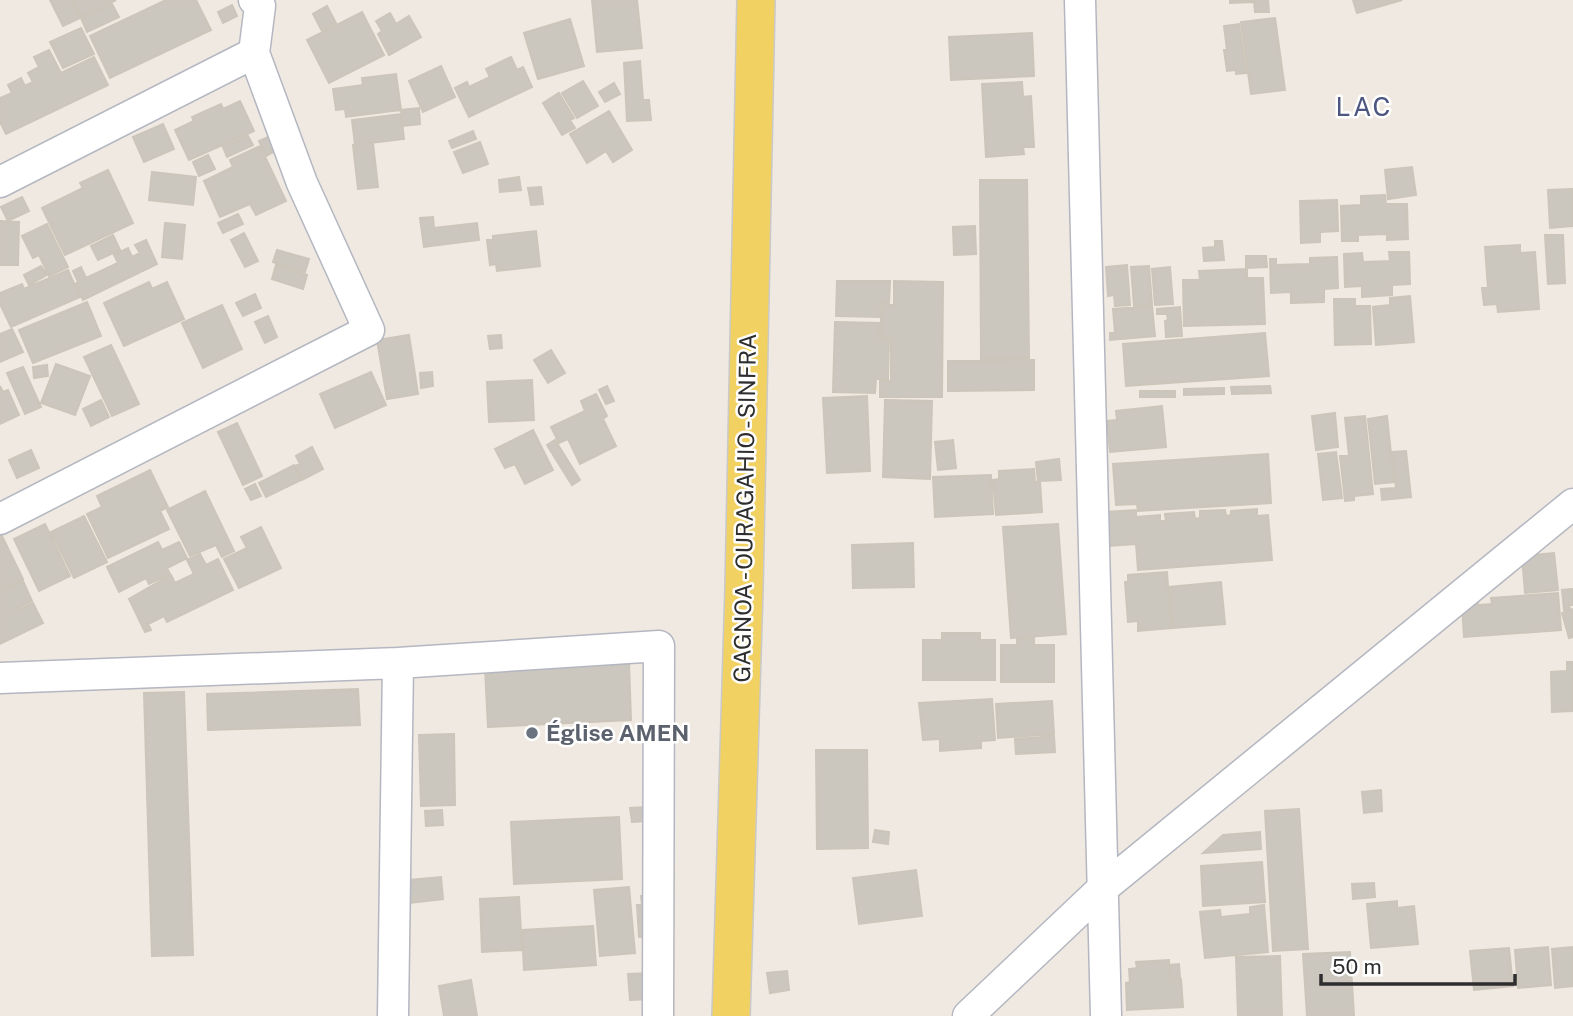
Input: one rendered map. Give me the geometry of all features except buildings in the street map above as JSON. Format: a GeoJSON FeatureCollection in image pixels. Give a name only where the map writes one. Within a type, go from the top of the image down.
{"type":"FeatureCollection","features":[{"type":"Feature","properties":{"kind":"main road","name":"GAGNOA - OURAGAHIO - SINFRA"},"geometry":{"type":"LineString","coordinates":[[731,1016],[744,575],[756,0]]}},
{"type":"Feature","properties":{"kind":"street"},"geometry":{"type":"LineString","coordinates":[[1080,0],[1106,1016]]}},
{"type":"Feature","properties":{"kind":"street"},"geometry":{"type":"LineString","coordinates":[[0,519],[369,330],[302,183],[254,53],[261,2]]}},
{"type":"Feature","properties":{"kind":"street"},"geometry":{"type":"LineString","coordinates":[[0,182],[254,53]]}},
{"type":"Feature","properties":{"kind":"street"},"geometry":{"type":"LineString","coordinates":[[968,1016],[1102,889],[1573,504]]}},
{"type":"Feature","properties":{"kind":"street"},"geometry":{"type":"LineString","coordinates":[[0,678],[398,663],[659,646],[658,1016]]}},
{"type":"Feature","properties":{"kind":"street"},"geometry":{"type":"LineString","coordinates":[[393,1016],[398,663]]}},
{"type":"Feature","properties":{"kind":"place","name":"Église AMEN"},"geometry":{"type":"Point","coordinates":[532,733]}},
{"type":"Feature","properties":{"kind":"district","name":"LAC"},"geometry":{"type":"Point","coordinates":[1364,107]}}]}
